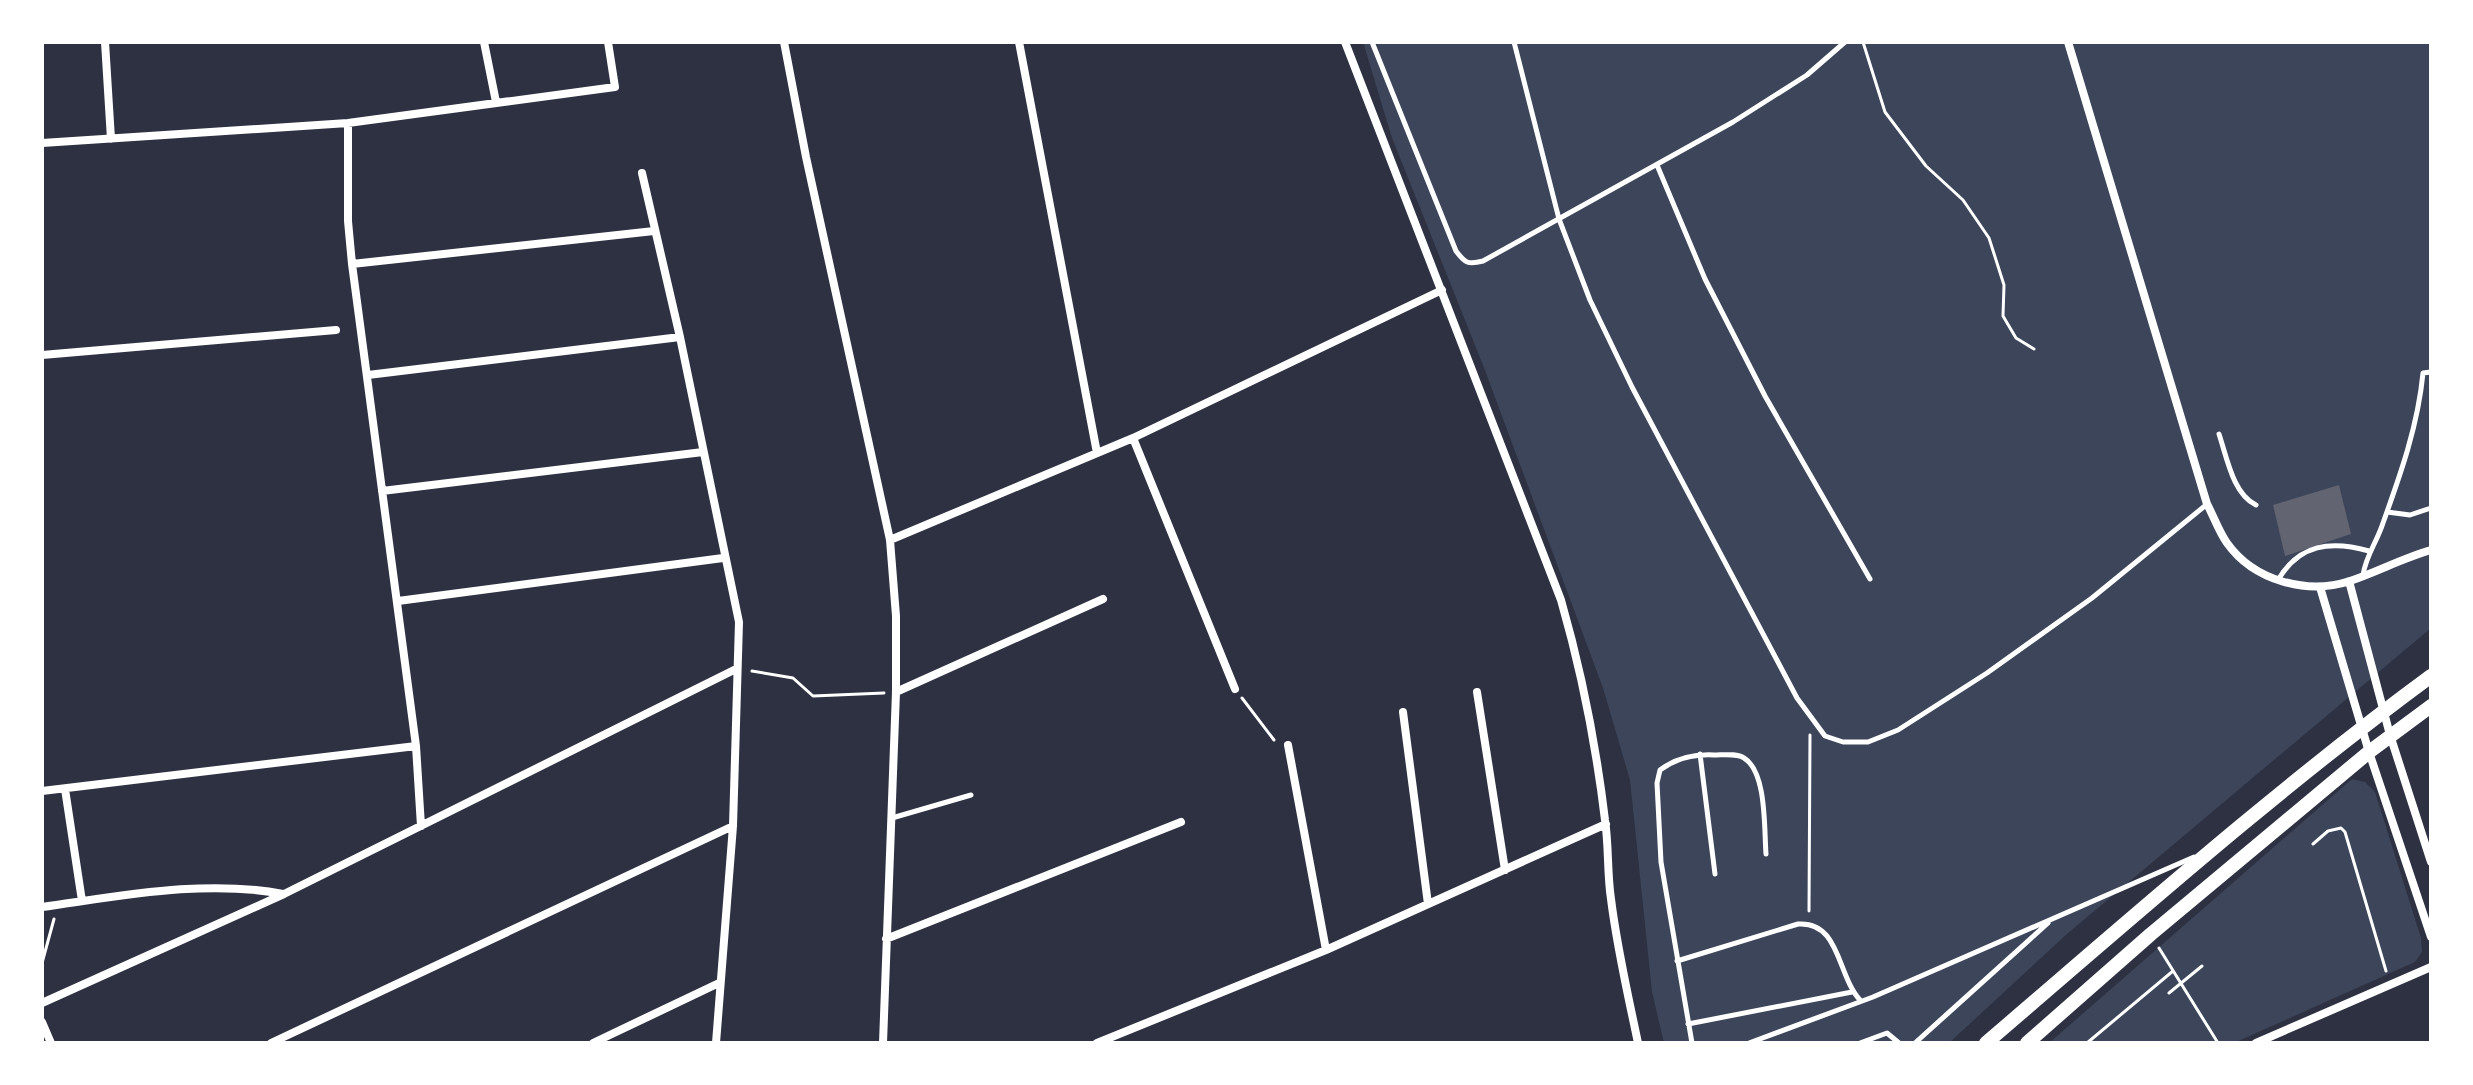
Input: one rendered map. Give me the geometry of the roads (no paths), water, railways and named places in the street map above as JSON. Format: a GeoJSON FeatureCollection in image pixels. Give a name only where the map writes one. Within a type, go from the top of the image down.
{"type":"FeatureCollection","features":[{"type":"Feature","properties":{"kind":"main road"},"geometry":{"type":"LineString","coordinates":[[1986,1043],[2219,845],[2431,676]]}},
{"type":"Feature","properties":{"kind":"main road"},"geometry":{"type":"LineString","coordinates":[[2027,1043],[2151,934],[2369,752],[2431,706]]}},
{"type":"Feature","properties":{"kind":"street"},"geometry":{"type":"LineString","coordinates":[[105,42],[111,139]]}},
{"type":"Feature","properties":{"kind":"street"},"geometry":{"type":"LineString","coordinates":[[484,42],[496,102]]}},
{"type":"Feature","properties":{"kind":"street"},"geometry":{"type":"LineString","coordinates":[[42,143],[348,123],[615,87],[608,42]]}},
{"type":"Feature","properties":{"kind":"street"},"geometry":{"type":"LineString","coordinates":[[784,42],[806,157],[890,540],[896,616],[896,692],[883,1043]]}},
{"type":"Feature","properties":{"kind":"street"},"geometry":{"type":"LineString","coordinates":[[1019,42],[1097,453]]}},
{"type":"Feature","properties":{"kind":"street"},"geometry":{"type":"LineString","coordinates":[[1345,42],[1561,600],[1581,668],[1606,824],[1610,897],[1638,1043]]}},
{"type":"Feature","properties":{"kind":"street"},"geometry":{"type":"LineString","coordinates":[[2068,42],[2207,504],[2227,544],[2251,566],[2278,580],[2320,587],[2349,581],[2431,550]]}},
{"type":"Feature","properties":{"kind":"street"},"geometry":{"type":"LineString","coordinates":[[348,123],[348,221],[352,264],[416,746],[421,826]]}},
{"type":"Feature","properties":{"kind":"street"},"geometry":{"type":"LineString","coordinates":[[642,173],[680,337],[723,558],[739,622],[733,826],[716,1043]]}},
{"type":"Feature","properties":{"kind":"street"},"geometry":{"type":"LineString","coordinates":[[352,264],[654,231]]}},
{"type":"Feature","properties":{"kind":"street"},"geometry":{"type":"LineString","coordinates":[[890,540],[1133,438],[1442,290]]}},
{"type":"Feature","properties":{"kind":"street"},"geometry":{"type":"LineString","coordinates":[[42,355],[336,330]]}},
{"type":"Feature","properties":{"kind":"street"},"geometry":{"type":"LineString","coordinates":[[368,375],[680,337]]}},
{"type":"Feature","properties":{"kind":"street"},"geometry":{"type":"LineString","coordinates":[[1133,438],[1235,689]]}},
{"type":"Feature","properties":{"kind":"street"},"geometry":{"type":"LineString","coordinates":[[382,491],[703,452]]}},
{"type":"Feature","properties":{"kind":"street"},"geometry":{"type":"LineString","coordinates":[[398,601],[723,558]]}},
{"type":"Feature","properties":{"kind":"street"},"geometry":{"type":"LineString","coordinates":[[2349,581],[2390,735],[2431,862]]}},
{"type":"Feature","properties":{"kind":"street"},"geometry":{"type":"LineString","coordinates":[[2320,587],[2369,752],[2431,937]]}},
{"type":"Feature","properties":{"kind":"street"},"geometry":{"type":"LineString","coordinates":[[896,692],[1103,599]]}},
{"type":"Feature","properties":{"kind":"street"},"geometry":{"type":"LineString","coordinates":[[42,1003],[284,894],[736,669]]}},
{"type":"Feature","properties":{"kind":"street"},"geometry":{"type":"LineString","coordinates":[[1477,692],[1505,870]]}},
{"type":"Feature","properties":{"kind":"street"},"geometry":{"type":"LineString","coordinates":[[1403,712],[1428,904]]}},
{"type":"Feature","properties":{"kind":"street"},"geometry":{"type":"LineString","coordinates":[[1288,745],[1326,950]]}},
{"type":"Feature","properties":{"kind":"street"},"geometry":{"type":"LineString","coordinates":[[42,791],[416,746]]}},
{"type":"Feature","properties":{"kind":"street"},"geometry":{"type":"LineString","coordinates":[[65,789],[82,901]]}},
{"type":"Feature","properties":{"kind":"street"},"geometry":{"type":"LineString","coordinates":[[886,939],[1181,822]]}},
{"type":"Feature","properties":{"kind":"street"},"geometry":{"type":"LineString","coordinates":[[1097,1043],[1326,950],[1606,824]]}},
{"type":"Feature","properties":{"kind":"street"},"geometry":{"type":"LineString","coordinates":[[271,1043],[733,826]]}},
{"type":"Feature","properties":{"kind":"street"},"geometry":{"type":"LineString","coordinates":[[42,907],[189,888],[249,887],[284,894]]}},
{"type":"Feature","properties":{"kind":"street"},"geometry":{"type":"LineString","coordinates":[[2256,1043],[2431,967]]}},
{"type":"Feature","properties":{"kind":"street"},"geometry":{"type":"LineString","coordinates":[[593,1043],[719,983]]}},
{"type":"Feature","properties":{"kind":"street"},"geometry":{"type":"LineString","coordinates":[[42,1022],[51,1043]]}},
{"type":"Feature","properties":{"kind":"lane"},"geometry":{"type":"LineString","coordinates":[[1372,42],[1456,251],[1464,262],[1471,265],[1733,122],[1807,75],[1845,42]]}},
{"type":"Feature","properties":{"kind":"lane"},"geometry":{"type":"LineString","coordinates":[[1514,42],[1559,219],[1590,300],[1632,387],[1810,717],[1825,736],[1843,742],[1868,742],[1898,730],[1987,673],[2092,598],[2207,504]]}},
{"type":"Feature","properties":{"kind":"lane"},"geometry":{"type":"LineString","coordinates":[[1657,165],[1705,279],[1765,396],[1870,579]]}},
{"type":"Feature","properties":{"kind":"lane"},"geometry":{"type":"LineString","coordinates":[[2363,575],[2369,551],[2381,531],[2419,409],[2423,373],[2431,372]]}},
{"type":"Feature","properties":{"kind":"lane"},"geometry":{"type":"LineString","coordinates":[[2219,434],[2240,492],[2246,501],[2256,505]]}},
{"type":"Feature","properties":{"kind":"lane"},"geometry":{"type":"LineString","coordinates":[[2387,512],[2410,515],[2431,508]]}},
{"type":"Feature","properties":{"kind":"lane"},"geometry":{"type":"LineString","coordinates":[[2278,580],[2287,564],[2301,555],[2331,544],[2369,551]]}},
{"type":"Feature","properties":{"kind":"lane"},"geometry":{"type":"LineString","coordinates":[[1700,754],[1715,874]]}},
{"type":"Feature","properties":{"kind":"lane"},"geometry":{"type":"LineString","coordinates":[[1692,1043],[1661,862],[1657,783],[1660,770],[1672,761],[1700,754],[1742,756],[1754,766],[1760,781],[1766,854]]}},
{"type":"Feature","properties":{"kind":"lane"},"geometry":{"type":"LineString","coordinates":[[891,818],[971,795]]}},
{"type":"Feature","properties":{"kind":"lane"},"geometry":{"type":"LineString","coordinates":[[1749,1043],[1873,997],[2219,845]]}},
{"type":"Feature","properties":{"kind":"lane"},"geometry":{"type":"LineString","coordinates":[[1915,1043],[2052,920]]}},
{"type":"Feature","properties":{"kind":"lane"},"geometry":{"type":"LineString","coordinates":[[1677,961],[1809,923],[1820,927],[1828,935],[1852,992],[1860,1000]]}},
{"type":"Feature","properties":{"kind":"lane"},"geometry":{"type":"LineString","coordinates":[[1688,1024],[1852,992]]}},
{"type":"Feature","properties":{"kind":"lane"},"geometry":{"type":"LineString","coordinates":[[1860,1043],[1887,1033],[1899,1043]]}}]}
